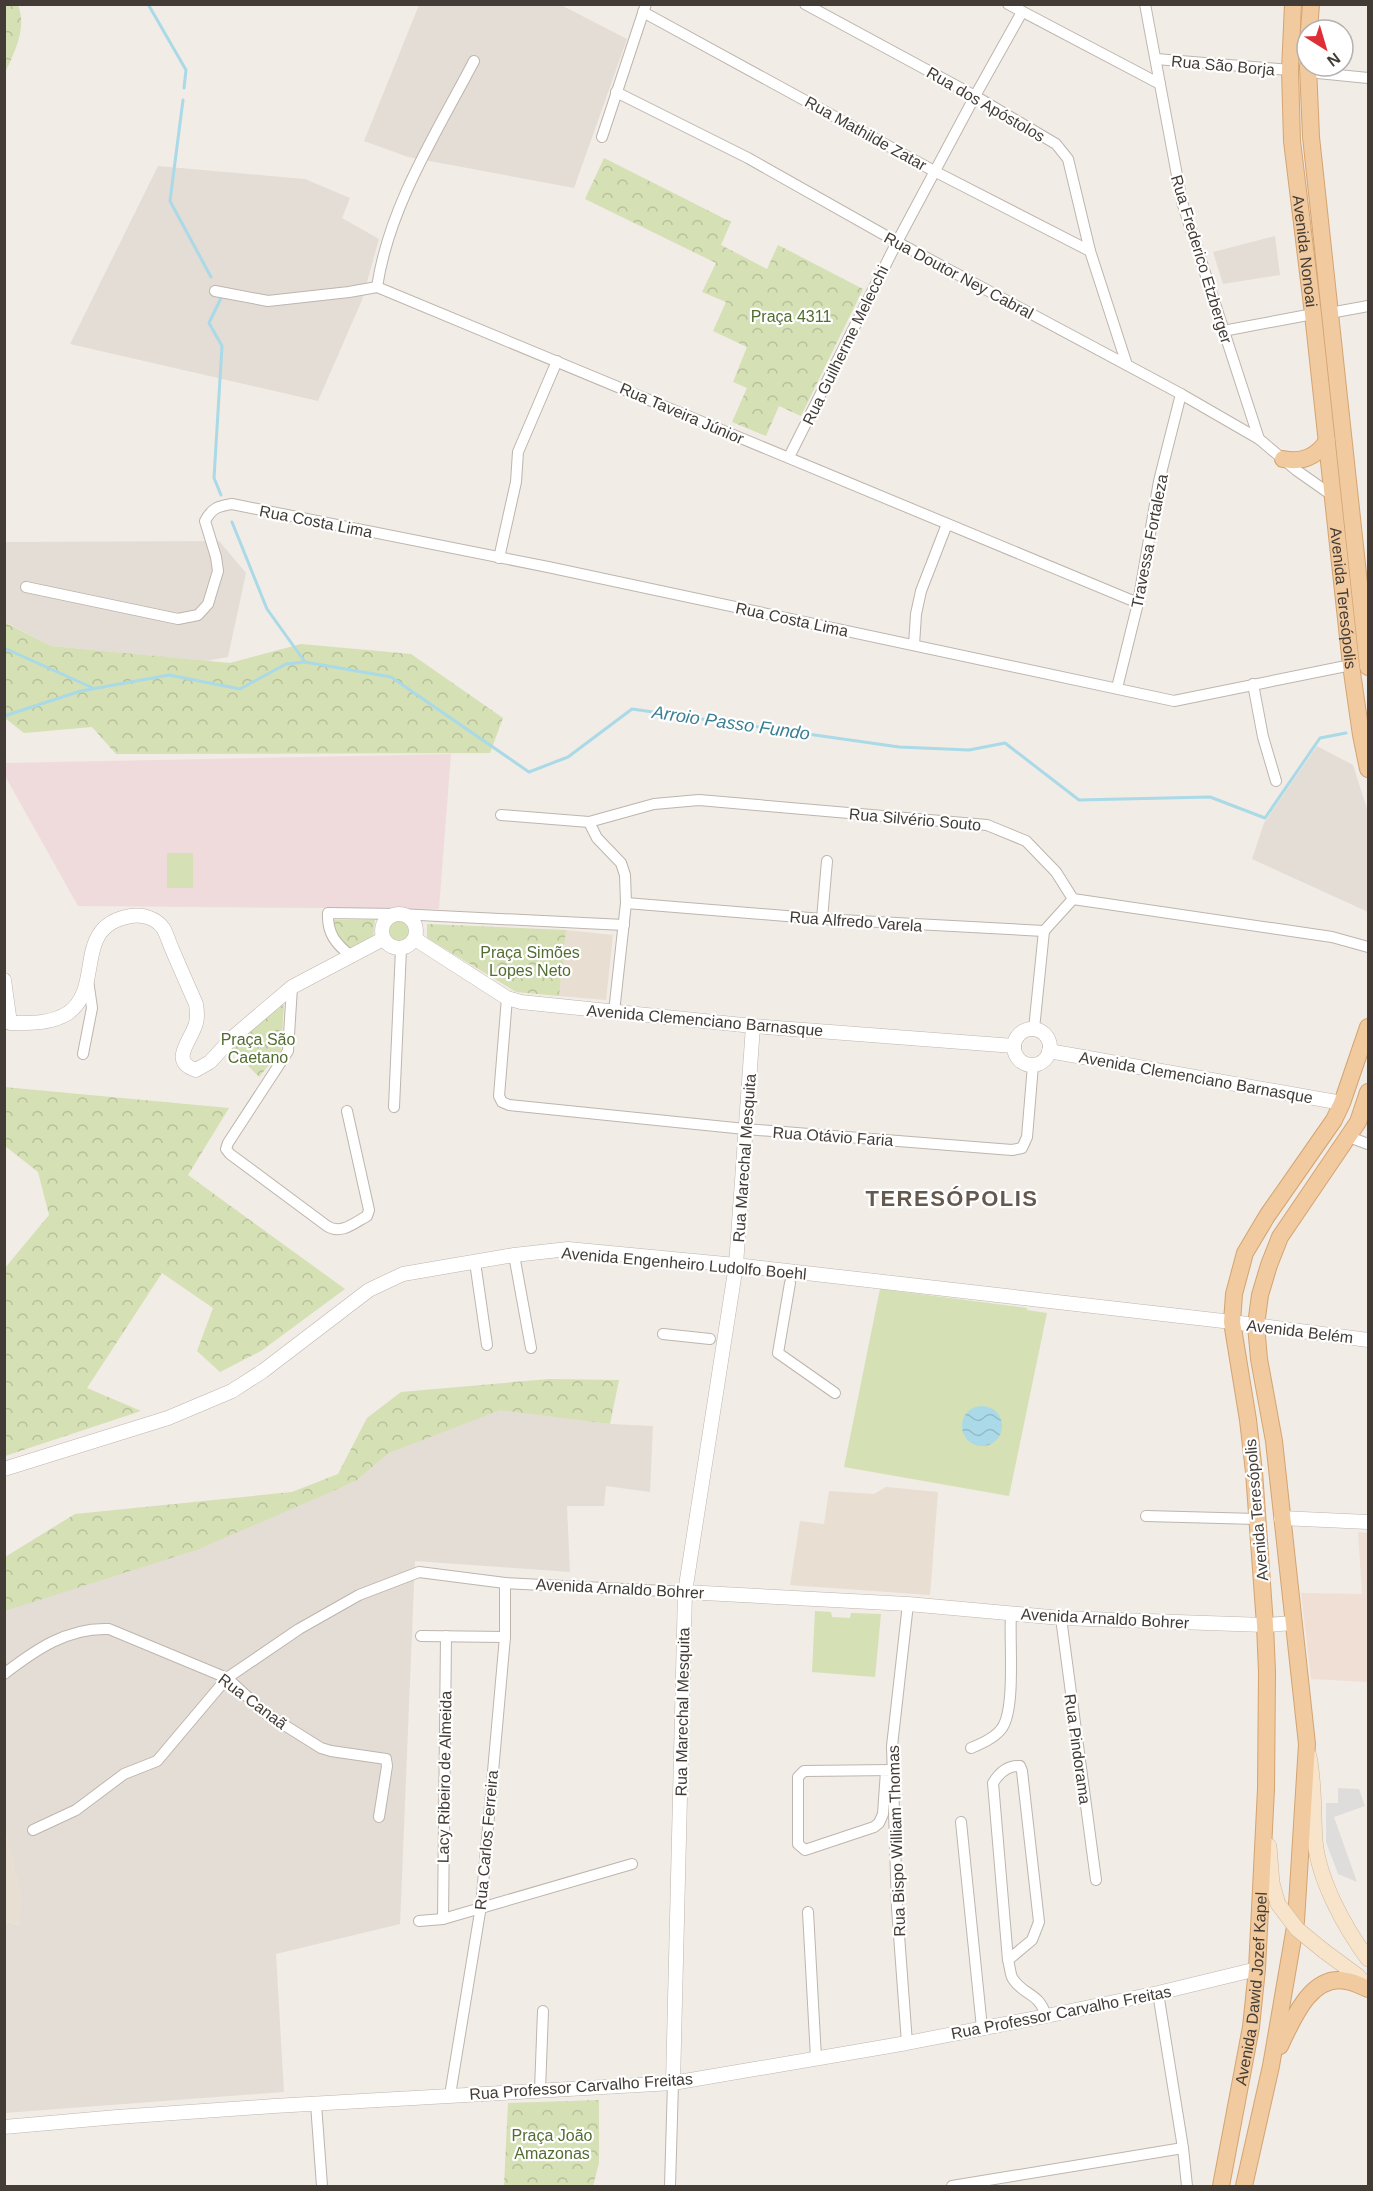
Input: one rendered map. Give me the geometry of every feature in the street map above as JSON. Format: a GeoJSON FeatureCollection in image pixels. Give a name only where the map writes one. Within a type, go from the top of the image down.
{"type":"FeatureCollection","features":[{"type":"Feature","properties":{"kind":"main road","name":"Avenida Nonoai"},"geometry":{"type":"LineString","coordinates":[[1293,4],[1290,70],[1292,141],[1322,313],[1353,531]]}},
{"type":"Feature","properties":{"kind":"main road","name":"Avenida Nonoai"},"geometry":{"type":"LineString","coordinates":[[1308,78],[1327,441],[1334,503]]}},
{"type":"Feature","properties":{"kind":"main road"},"geometry":{"type":"LineString","coordinates":[[1290,464],[1318,452],[1327,441]]}},
{"type":"Feature","properties":{"kind":"main road"},"geometry":{"type":"LineString","coordinates":[[1334,503],[1342,504],[1347,522],[1353,531]]}},
{"type":"Feature","properties":{"kind":"main road","name":"Avenida Teresópolis"},"geometry":{"type":"LineString","coordinates":[[1334,503],[1351,665],[1368,769]]}},
{"type":"Feature","properties":{"kind":"main road","name":"Avenida Teresópolis"},"geometry":{"type":"LineString","coordinates":[[1353,531],[1368,668]]}},
{"type":"Feature","properties":{"kind":"main road","name":"Avenida Teresópolis"},"geometry":{"type":"LineString","coordinates":[[1365,1984],[1297,1929],[1278,1904],[1272,1883],[1266,1789],[1265,1625],[1248,1420],[1232,1322],[1234,1294],[1245,1253],[1267,1216],[1334,1120],[1368,1027]]}},
{"type":"Feature","properties":{"kind":"main road","name":"Avenida Teresópolis"},"geometry":{"type":"LineString","coordinates":[[1365,1949],[1331,1895],[1315,1842],[1314,1783],[1307,1744],[1274,1442],[1259,1359],[1256,1325],[1264,1279],[1280,1237],[1349,1137],[1358,1122],[1368,1092]]}},
{"type":"Feature","properties":{"kind":"main road"},"geometry":{"type":"LineString","coordinates":[[1244,2187],[1271,2066],[1296,1921],[1307,1744]]}},
{"type":"Feature","properties":{"kind":"main road","name":"Avenida Dawid Jozef Kapel"},"geometry":{"type":"LineString","coordinates":[[1221,2187],[1251,2027],[1257,1969],[1266,1789]]}},
{"type":"Feature","properties":{"kind":"main road"},"geometry":{"type":"LineString","coordinates":[[1271,2066],[1294,2018],[1317,1987],[1330,1981],[1345,1980],[1365,1984]]}},
{"type":"Feature","properties":{"kind":"street","name":"Rua dos Apóstolos"},"geometry":{"type":"LineString","coordinates":[[806,4],[975,96],[1056,144],[1068,159],[1090,251],[1127,364]]}},
{"type":"Feature","properties":{"kind":"street"},"geometry":{"type":"LineString","coordinates":[[1008,4],[1160,84]]}},
{"type":"Feature","properties":{"kind":"street","name":"Rua Frederico Etzberger"},"geometry":{"type":"LineString","coordinates":[[1145,4],[1182,202],[1259,439]]}},
{"type":"Feature","properties":{"kind":"street"},"geometry":{"type":"LineString","coordinates":[[602,137],[645,8]]}},
{"type":"Feature","properties":{"kind":"street","name":"Rua Mathilde Zatar"},"geometry":{"type":"LineString","coordinates":[[645,8],[934,171],[1090,251]]}},
{"type":"Feature","properties":{"kind":"street","name":"Rua Guilherme Melecchi"},"geometry":{"type":"LineString","coordinates":[[789,458],[934,171],[1022,12]]}},
{"type":"Feature","properties":{"kind":"street","name":"Rua São Borja"},"geometry":{"type":"LineString","coordinates":[[1156,59],[1290,70]]}},
{"type":"Feature","properties":{"kind":"street"},"geometry":{"type":"LineString","coordinates":[[215,291],[268,301],[377,287],[381,259],[409,186],[474,61]]}},
{"type":"Feature","properties":{"kind":"street","name":"Rua Doutor Ney Cabral"},"geometry":{"type":"LineString","coordinates":[[616,92],[748,158],[897,242],[1181,394],[1259,439],[1334,503]]}},
{"type":"Feature","properties":{"kind":"street","name":"Rua Taveira Júnior"},"geometry":{"type":"LineString","coordinates":[[377,287],[1138,603]]}},
{"type":"Feature","properties":{"kind":"street"},"geometry":{"type":"LineString","coordinates":[[1223,331],[1368,306]]}},
{"type":"Feature","properties":{"kind":"street"},"geometry":{"type":"LineString","coordinates":[[499,558],[516,482],[518,452],[556,361]]}},
{"type":"Feature","properties":{"kind":"street","name":"Travessa Fortaleza"},"geometry":{"type":"LineString","coordinates":[[1117,688],[1138,603],[1159,481],[1181,394]]}},
{"type":"Feature","properties":{"kind":"street","name":"Rua Costa Lima"},"geometry":{"type":"LineString","coordinates":[[26,587],[178,619],[198,615],[208,604],[218,571],[216,557],[206,532],[205,521],[210,511],[218,506],[232,504],[1174,701],[1351,665]]}},
{"type":"Feature","properties":{"kind":"street"},"geometry":{"type":"LineString","coordinates":[[914,645],[916,614],[921,591],[947,524]]}},
{"type":"Feature","properties":{"kind":"street"},"geometry":{"type":"LineString","coordinates":[[1253,684],[1263,737],[1276,781]]}},
{"type":"Feature","properties":{"kind":"street","name":"Rua Silvério Souto"},"geometry":{"type":"LineString","coordinates":[[501,815],[589,822],[654,804],[699,800],[987,825],[1026,841],[1056,872],[1073,899]]}},
{"type":"Feature","properties":{"kind":"street"},"geometry":{"type":"LineString","coordinates":[[589,822],[597,838],[621,863],[626,875],[626,903],[614,1012]]}},
{"type":"Feature","properties":{"kind":"street"},"geometry":{"type":"LineString","coordinates":[[822,920],[827,861]]}},
{"type":"Feature","properties":{"kind":"street"},"geometry":{"type":"LineString","coordinates":[[1034,1029],[1044,931],[1073,899],[1332,937],[1368,947]]}},
{"type":"Feature","properties":{"kind":"street","name":"Rua Alfredo Varela"},"geometry":{"type":"LineString","coordinates":[[626,903],[822,920],[1044,931]]}},
{"type":"Feature","properties":{"kind":"street"},"geometry":{"type":"LineString","coordinates":[[352,957],[332,938],[328,926],[328,913],[399,914],[624,925]]}},
{"type":"Feature","properties":{"kind":"street"},"geometry":{"type":"LineString","coordinates":[[399,914],[405,915],[414,922],[417,933],[412,944],[401,949],[390,947],[383,939],[382,927],[388,918],[399,914]]}},
{"type":"Feature","properties":{"kind":"street"},"geometry":{"type":"LineString","coordinates":[[83,1054],[92,1008],[88,980],[90,955],[104,927],[116,919],[137,915],[156,921],[163,927],[196,1004],[198,1016],[196,1026],[182,1053],[182,1059],[190,1069],[196,1071],[210,1062],[232,1038],[292,987],[383,939]]}},
{"type":"Feature","properties":{"kind":"street","name":"Avenida Clemenciano Barnasque"},"geometry":{"type":"LineString","coordinates":[[415,939],[507,998],[521,1002],[753,1026],[1014,1046]]}},
{"type":"Feature","properties":{"kind":"street"},"geometry":{"type":"LineString","coordinates":[[394,1107],[401,949]]}},
{"type":"Feature","properties":{"kind":"street"},"geometry":{"type":"LineString","coordinates":[[4,980],[7,1023],[54,1020],[70,1012],[80,998],[88,980]]}},
{"type":"Feature","properties":{"kind":"street"},"geometry":{"type":"LineString","coordinates":[[292,987],[288,1051],[253,1102],[226,1149],[327,1226],[340,1230],[367,1216],[369,1210],[348,1111]]}},
{"type":"Feature","properties":{"kind":"street","name":"Rua Otávio Faria"},"geometry":{"type":"LineString","coordinates":[[507,998],[499,1096],[502,1102],[509,1105],[745,1129],[1011,1150],[1022,1148],[1027,1137],[1033,1065]]}},
{"type":"Feature","properties":{"kind":"street","name":"Rua Marechal Mesquita"},"geometry":{"type":"LineString","coordinates":[[670,2187],[685,1592],[736,1265],[753,1026]]}},
{"type":"Feature","properties":{"kind":"street"},"geometry":{"type":"LineString","coordinates":[[1034,1029],[1046,1037],[1049,1051],[1046,1058],[1033,1065],[1023,1063],[1016,1056],[1014,1046],[1017,1037],[1024,1031],[1034,1029]]}},
{"type":"Feature","properties":{"kind":"street","name":"Avenida Clemenciano Barnasque"},"geometry":{"type":"LineString","coordinates":[[1049,1051],[1342,1103]]}},
{"type":"Feature","properties":{"kind":"street"},"geometry":{"type":"LineString","coordinates":[[1349,1137],[1368,1144]]}},
{"type":"Feature","properties":{"kind":"street","name":"Avenida Engenheiro Ludolfo Boehl"},"geometry":{"type":"LineString","coordinates":[[4,1469],[168,1418],[232,1391],[264,1371],[369,1290],[403,1274],[568,1249],[736,1265],[1232,1322]]}},
{"type":"Feature","properties":{"kind":"street"},"geometry":{"type":"LineString","coordinates":[[514,1256],[531,1348]]}},
{"type":"Feature","properties":{"kind":"street"},"geometry":{"type":"LineString","coordinates":[[475,1262],[487,1346]]}},
{"type":"Feature","properties":{"kind":"street"},"geometry":{"type":"LineString","coordinates":[[790,1283],[778,1353],[835,1393]]}},
{"type":"Feature","properties":{"kind":"street","name":"Avenida Belém"},"geometry":{"type":"LineString","coordinates":[[1232,1322],[1368,1340]]}},
{"type":"Feature","properties":{"kind":"street"},"geometry":{"type":"LineString","coordinates":[[663,1334],[710,1339]]}},
{"type":"Feature","properties":{"kind":"street"},"geometry":{"type":"LineString","coordinates":[[1146,1516],[1257,1519]]}},
{"type":"Feature","properties":{"kind":"street"},"geometry":{"type":"LineString","coordinates":[[1281,1518],[1368,1522]]}},
{"type":"Feature","properties":{"kind":"street","name":"Avenida Arnaldo Bohrer"},"geometry":{"type":"LineString","coordinates":[[33,1830],[76,1810],[124,1774],[157,1761],[227,1678],[299,1629],[358,1595],[419,1572],[505,1583],[908,1604],[1060,1618],[1265,1625],[1293,1623]]}},
{"type":"Feature","properties":{"kind":"street","name":"Rua Carlos Ferreira"},"geometry":{"type":"LineString","coordinates":[[450,2095],[481,1906],[505,1637],[505,1583]]}},
{"type":"Feature","properties":{"kind":"street","name":"Rua Bispo William Thomas"},"geometry":{"type":"LineString","coordinates":[[907,2043],[890,1771],[908,1604]]}},
{"type":"Feature","properties":{"kind":"street"},"geometry":{"type":"LineString","coordinates":[[971,1748],[1001,1730],[1007,1716],[1010,1692],[1011,1613]]}},
{"type":"Feature","properties":{"kind":"street","name":"Rua Pindorama"},"geometry":{"type":"LineString","coordinates":[[1060,1618],[1096,1880]]}},
{"type":"Feature","properties":{"kind":"street","name":"Rua Canaã"},"geometry":{"type":"LineString","coordinates":[[4,1674],[38,1650],[67,1635],[93,1628],[109,1629],[227,1678],[265,1713],[321,1748],[386,1759],[387,1766],[379,1817]]}},
{"type":"Feature","properties":{"kind":"street"},"geometry":{"type":"LineString","coordinates":[[421,1636],[505,1637]]}},
{"type":"Feature","properties":{"kind":"street","name":"Lacy Ribeiro de Almeida"},"geometry":{"type":"LineString","coordinates":[[443,1919],[446,1636]]}},
{"type":"Feature","properties":{"kind":"street"},"geometry":{"type":"LineString","coordinates":[[1008,1960],[1032,1940],[1039,1922],[1020,1766],[1013,1766],[997,1776],[993,1783],[1008,1960],[1013,1979],[1043,2005],[1046,2016]]}},
{"type":"Feature","properties":{"kind":"street"},"geometry":{"type":"LineString","coordinates":[[804,1771],[890,1771],[883,1814],[874,1827],[805,1850],[801,1848],[798,1844],[798,1777],[804,1771]]}},
{"type":"Feature","properties":{"kind":"street"},"geometry":{"type":"LineString","coordinates":[[961,1822],[982,2028]]}},
{"type":"Feature","properties":{"kind":"street"},"geometry":{"type":"LineString","coordinates":[[419,1920],[443,1919],[632,1863]]}},
{"type":"Feature","properties":{"kind":"street"},"geometry":{"type":"LineString","coordinates":[[808,1912],[816,2058]]}},
{"type":"Feature","properties":{"kind":"street","name":"Rua Professor Carvalho Freitas"},"geometry":{"type":"LineString","coordinates":[[4,2127],[117,2117],[450,2095],[673,2083],[907,2043],[1046,2016],[1158,1993],[1257,1969]]}},
{"type":"Feature","properties":{"kind":"street"},"geometry":{"type":"LineString","coordinates":[[1158,1993],[1183,2148],[1187,2187]]}},
{"type":"Feature","properties":{"kind":"street"},"geometry":{"type":"LineString","coordinates":[[540,2090],[543,2011]]}},
{"type":"Feature","properties":{"kind":"street"},"geometry":{"type":"LineString","coordinates":[[316,2104],[322,2187]]}},
{"type":"Feature","properties":{"kind":"street"},"geometry":{"type":"LineString","coordinates":[[952,2187],[1183,2148]]}},
{"type":"Feature","properties":{"kind":"shaded area"},"geometry":{"type":"Polygon","coordinates":[[[419,5],[561,5],[627,39],[574,188],[408,157],[364,141],[419,5]]]}},
{"type":"Feature","properties":{"kind":"shaded area"},"geometry":{"type":"Polygon","coordinates":[[[158,166],[305,179],[350,198],[342,218],[379,239],[362,300],[318,401],[70,344],[158,166]]]}},
{"type":"Feature","properties":{"kind":"shaded area"},"geometry":{"type":"Polygon","coordinates":[[[1275,236],[1280,275],[1223,284],[1213,252],[1275,236]]]}},
{"type":"Feature","properties":{"kind":"shaded area"},"geometry":{"type":"Polygon","coordinates":[[[219,541],[246,573],[228,657],[206,661],[51,646],[5,622],[4,542],[219,541]]]}},
{"type":"Feature","properties":{"kind":"shaded area"},"geometry":{"type":"Polygon","coordinates":[[[1317,746],[1353,765],[1368,812],[1368,912],[1252,859],[1264,823],[1317,746]]]}},
{"type":"Feature","properties":{"kind":"shaded area"},"geometry":{"type":"Polygon","coordinates":[[[451,754],[439,909],[78,906],[5,776],[4,763],[451,754]]]}},
{"type":"Feature","properties":{"kind":"shaded area"},"geometry":{"type":"Polygon","coordinates":[[[566,930],[613,935],[606,1000],[559,996],[566,930]]]}},
{"type":"Feature","properties":{"kind":"shaded area"},"geometry":{"type":"Polygon","coordinates":[[[500,1409],[610,1424],[653,1426],[650,1492],[606,1486],[604,1506],[567,1506],[570,1572],[415,1561],[400,1924],[276,1954],[284,2092],[5,2113],[4,1921],[19,1925],[21,1895],[4,1826],[5,1611],[255,1524],[356,1481],[389,1453],[500,1409]]]}},
{"type":"Feature","properties":{"kind":"shaded area"},"geometry":{"type":"Polygon","coordinates":[[[886,1487],[938,1492],[930,1595],[790,1585],[800,1521],[824,1524],[829,1491],[874,1494],[886,1487]]]}},
{"type":"Feature","properties":{"kind":"shaded area"},"geometry":{"type":"Polygon","coordinates":[[[1358,1532],[1368,1533],[1368,1682],[1311,1679],[1301,1593],[1362,1594],[1358,1532]]]}},
{"type":"Feature","properties":{"kind":"shaded area"},"geometry":{"type":"Polygon","coordinates":[[[1338,1788],[1359,1789],[1365,1806],[1334,1817],[1357,1882],[1338,1874],[1326,1842],[1326,1803],[1338,1803],[1338,1788]]]}},
{"type":"Feature","properties":{"kind":"shaded area"},"geometry":{"type":"Polygon","coordinates":[[[4,1826],[21,1895],[20,1925],[5,1921],[4,1826]]]}},
{"type":"Feature","properties":{"kind":"green space"},"geometry":{"type":"Polygon","coordinates":[[[5,4],[18,5],[21,22],[19,39],[5,73],[5,4]]]}},
{"type":"Feature","properties":{"kind":"green space","name":"Praça 4311"},"geometry":{"type":"Polygon","coordinates":[[[604,158],[731,222],[721,245],[767,269],[778,245],[863,289],[801,416],[779,406],[766,436],[732,422],[747,388],[733,382],[747,347],[713,331],[726,302],[702,292],[716,263],[585,199],[604,158]]]}},
{"type":"Feature","properties":{"kind":"green space"},"geometry":{"type":"Polygon","coordinates":[[[4,622],[51,646],[230,663],[301,644],[411,654],[503,718],[490,753],[116,754],[92,727],[24,733],[5,718],[4,622]]]}},
{"type":"Feature","properties":{"kind":"green space"},"geometry":{"type":"Polygon","coordinates":[[[167,853],[193,853],[193,888],[167,888],[167,853]]]}},
{"type":"Feature","properties":{"kind":"green space"},"geometry":{"type":"Polygon","coordinates":[[[399,918],[409,922],[413,932],[409,942],[399,946],[389,942],[385,932],[389,922],[399,918]]]}},
{"type":"Feature","properties":{"kind":"green space"},"geometry":{"type":"Polygon","coordinates":[[[332,920],[375,920],[373,937],[351,950],[337,938],[332,920]]]}},
{"type":"Feature","properties":{"kind":"green space","name":"Praça Simões Lopes Neto"},"geometry":{"type":"Polygon","coordinates":[[[427,924],[566,930],[559,996],[516,992],[427,938],[427,924]]]}},
{"type":"Feature","properties":{"kind":"green space","name":"Praça São Caetano"},"geometry":{"type":"Polygon","coordinates":[[[284,1004],[281,1050],[259,1077],[230,1047],[284,1004]]]}},
{"type":"Feature","properties":{"kind":"green space"},"geometry":{"type":"Polygon","coordinates":[[[4,1087],[229,1108],[188,1175],[345,1289],[261,1351],[220,1372],[197,1351],[213,1308],[162,1273],[87,1388],[141,1411],[5,1456],[5,1268],[49,1215],[38,1172],[5,1146],[4,1087]]]}},
{"type":"Feature","properties":{"kind":"green space"},"geometry":{"type":"Polygon","coordinates":[[[880,1289],[1027,1308],[1027,1310],[1047,1313],[1009,1496],[844,1467],[880,1289]]]}},
{"type":"Feature","properties":{"kind":"green space"},"geometry":{"type":"Polygon","coordinates":[[[549,1379],[619,1380],[610,1424],[500,1410],[389,1453],[356,1481],[199,1549],[5,1611],[5,1557],[75,1514],[292,1492],[338,1474],[367,1418],[401,1392],[549,1379]]]}},
{"type":"Feature","properties":{"kind":"green space"},"geometry":{"type":"Polygon","coordinates":[[[815,1611],[831,1612],[832,1617],[850,1618],[851,1613],[881,1614],[875,1677],[812,1672],[815,1611]]]}},
{"type":"Feature","properties":{"kind":"green space","name":"Praça João Amazonas"},"geometry":{"type":"Polygon","coordinates":[[[599,2100],[599,2163],[593,2186],[504,2186],[508,2103],[599,2100]]]}},
{"type":"Feature","properties":{"kind":"water"},"geometry":{"type":"Polygon","coordinates":[[[982,1406],[996,1412],[1002,1426],[996,1440],[982,1446],[968,1440],[962,1426],[968,1412],[982,1406]]]}},
{"type":"Feature","properties":{"kind":"waterway"},"geometry":{"type":"LineString","coordinates":[[148,4],[186,70],[184,88]]}},
{"type":"Feature","properties":{"kind":"waterway"},"geometry":{"type":"LineString","coordinates":[[183,100],[170,201],[211,277]]}},
{"type":"Feature","properties":{"kind":"waterway"},"geometry":{"type":"LineString","coordinates":[[221,298],[209,323],[222,346],[214,478],[221,495]]}},
{"type":"Feature","properties":{"kind":"waterway"},"geometry":{"type":"LineString","coordinates":[[232,522],[267,609],[305,662]]}},
{"type":"Feature","properties":{"kind":"waterway"},"geometry":{"type":"LineString","coordinates":[[4,648],[93,688]]}},
{"type":"Feature","properties":{"kind":"waterway","name":"Arroio Passo Fundo"},"geometry":{"type":"LineString","coordinates":[[4,716],[81,691],[169,675],[240,689],[286,664],[305,662],[391,677],[529,772],[568,757],[632,709],[899,747],[969,750],[1005,743],[1079,800],[1210,797],[1265,818],[1320,738],[1346,733]]}},
{"type":"Feature","properties":{"kind":"district","name":"TERESÓPOLIS"},"geometry":{"type":"Point","coordinates":[952,1198]}}]}
